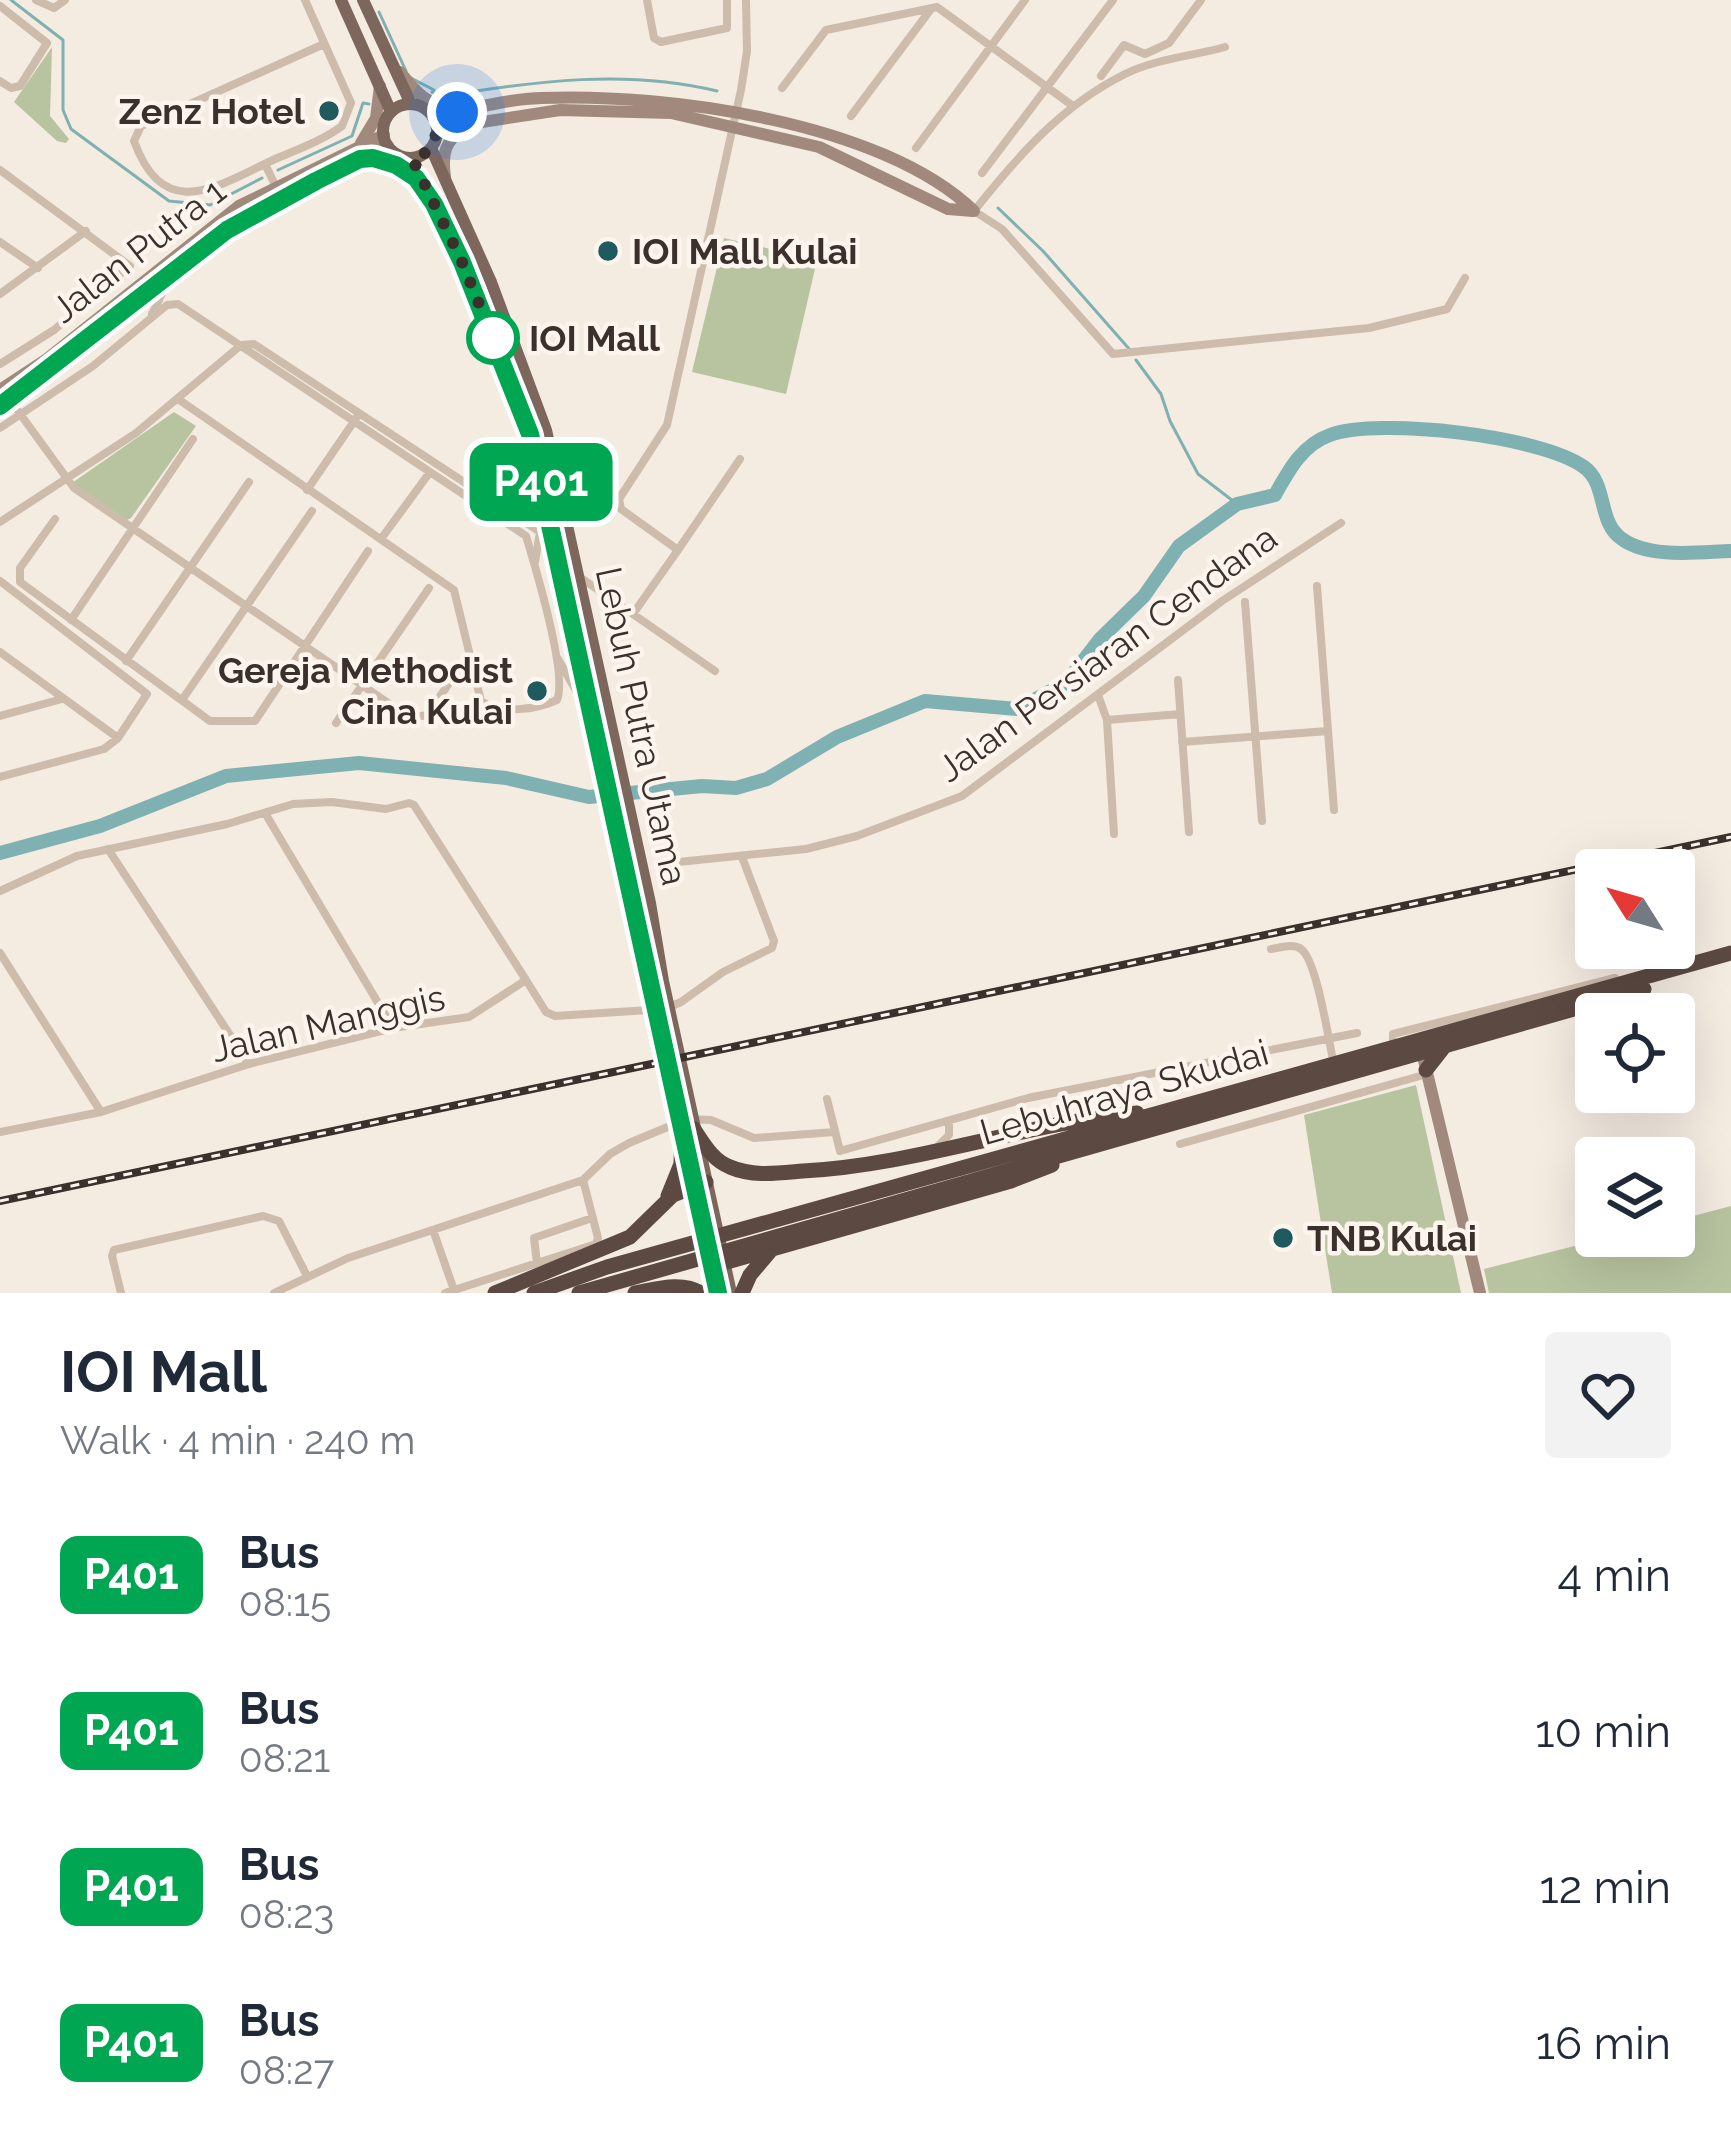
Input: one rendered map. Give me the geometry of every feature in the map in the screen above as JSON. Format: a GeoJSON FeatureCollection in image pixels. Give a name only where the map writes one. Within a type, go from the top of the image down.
{"type":"FeatureCollection","features":[{"type":"Feature","properties":{"kind":"highway","name":"Lebuhraya Skudai"},"geometry":{"type":"LineString","coordinates":[[1132,1133],[1731,953]]}},
{"type":"Feature","properties":{"kind":"highway"},"geometry":{"type":"LineString","coordinates":[[1422,1066],[1447,1046],[1731,963]]}},
{"type":"Feature","properties":{"kind":"highway","name":"Lebuhraya Skudai"},"geometry":{"type":"LineString","coordinates":[[534,1293],[608,1267],[1334,1065],[1388,1054],[1422,1066]]}},
{"type":"Feature","properties":{"kind":"highway"},"geometry":{"type":"LineString","coordinates":[[688,1130],[718,1161],[746,1172],[834,1169],[1096,1117],[1176,1109]]}},
{"type":"Feature","properties":{"kind":"highway"},"geometry":{"type":"LineString","coordinates":[[659,1208],[674,1186],[688,1130]]}},
{"type":"Feature","properties":{"kind":"highway"},"geometry":{"type":"LineString","coordinates":[[718,1264],[1011,1181],[1132,1133]]}},
{"type":"Feature","properties":{"kind":"highway"},"geometry":{"type":"LineString","coordinates":[[580,1293],[1132,1133]]}},
{"type":"Feature","properties":{"kind":"highway"},"geometry":{"type":"LineString","coordinates":[[495,1293],[567,1259],[630,1237],[673,1195],[700,1184]]}},
{"type":"Feature","properties":{"kind":"highway"},"geometry":{"type":"LineString","coordinates":[[742,1293],[750,1275],[774,1247]]}},
{"type":"Feature","properties":{"kind":"highway"},"geometry":{"type":"LineString","coordinates":[[635,1293],[670,1286],[701,1293]]}},
{"type":"Feature","properties":{"kind":"main road"},"geometry":{"type":"LineString","coordinates":[[341,0],[391,112],[386,141],[399,156],[412,158],[430,148],[435,123],[423,107],[411,104],[391,112]]}},
{"type":"Feature","properties":{"kind":"main road"},"geometry":{"type":"LineString","coordinates":[[363,0],[411,104]]}},
{"type":"Feature","properties":{"kind":"main road"},"geometry":{"type":"LineString","coordinates":[[393,63],[433,105],[482,115]]}},
{"type":"Feature","properties":{"kind":"main road"},"geometry":{"type":"LineString","coordinates":[[380,86],[376,118],[358,154],[385,160],[416,178],[434,204]]}},
{"type":"Feature","properties":{"kind":"main road"},"geometry":{"type":"LineString","coordinates":[[435,123],[560,110],[671,113],[738,107],[947,208],[974,211]]}},
{"type":"Feature","properties":{"kind":"main road"},"geometry":{"type":"LineString","coordinates":[[445,181],[448,142],[482,115]]}},
{"type":"Feature","properties":{"kind":"main road","name":"Jalan Putra 1"},"geometry":{"type":"LineString","coordinates":[[3,398],[239,206],[386,141]]}},
{"type":"Feature","properties":{"kind":"main road","name":"Lebuh Putra Utama"},"geometry":{"type":"LineString","coordinates":[[430,148],[531,382],[579,578],[602,731]]}},
{"type":"Feature","properties":{"kind":"main road","name":"Jalan Putra 1"},"geometry":{"type":"LineString","coordinates":[[3,398],[170,278],[227,230],[358,154]]}},
{"type":"Feature","properties":{"kind":"main road","name":"Lebuh Putra Utama"},"geometry":{"type":"LineString","coordinates":[[412,158],[462,262],[530,434],[626,833],[718,1264]]}},
{"type":"Feature","properties":{"kind":"main road","name":"Lebuh Putra Utama"},"geometry":{"type":"LineString","coordinates":[[626,833],[650,903],[656,983]]}},
{"type":"Feature","properties":{"kind":"main road"},"geometry":{"type":"LineString","coordinates":[[1422,1066],[1476,1293]]}},
{"type":"Feature","properties":{"kind":"main road"},"geometry":{"type":"LineString","coordinates":[[718,1264],[718,1293]]}},
{"type":"Feature","properties":{"kind":"main road"},"geometry":{"type":"LineString","coordinates":[[718,1264],[731,1293]]}},
{"type":"Feature","properties":{"kind":"street"},"geometry":{"type":"LineString","coordinates":[[36,0],[54,8],[65,0]]}},
{"type":"Feature","properties":{"kind":"street"},"geometry":{"type":"LineString","coordinates":[[305,0],[351,103],[344,122],[334,132],[210,192],[177,189],[146,170],[134,141],[136,130],[324,44]]}},
{"type":"Feature","properties":{"kind":"street"},"geometry":{"type":"LineString","coordinates":[[647,0],[656,41],[727,28],[727,0]]}},
{"type":"Feature","properties":{"kind":"street"},"geometry":{"type":"LineString","coordinates":[[678,550],[619,504],[667,425],[738,107],[747,51],[746,0]]}},
{"type":"Feature","properties":{"kind":"street"},"geometry":{"type":"LineString","coordinates":[[916,148],[1025,0]]}},
{"type":"Feature","properties":{"kind":"street"},"geometry":{"type":"LineString","coordinates":[[982,173],[1113,0]]}},
{"type":"Feature","properties":{"kind":"street"},"geometry":{"type":"LineString","coordinates":[[1101,76],[1124,45],[1140,54],[1161,48],[1202,0]]}},
{"type":"Feature","properties":{"kind":"street"},"geometry":{"type":"LineString","coordinates":[[0,7],[47,43],[38,63],[16,88],[0,81]]}},
{"type":"Feature","properties":{"kind":"street"},"geometry":{"type":"LineString","coordinates":[[851,116],[932,8]]}},
{"type":"Feature","properties":{"kind":"street"},"geometry":{"type":"LineString","coordinates":[[782,88],[826,30],[944,8],[1073,106]]}},
{"type":"Feature","properties":{"kind":"street"},"geometry":{"type":"LineString","coordinates":[[1225,47],[1128,72],[1073,106],[1029,142],[974,211],[1002,229],[1113,355],[1408,320],[1447,309],[1465,278]]}},
{"type":"Feature","properties":{"kind":"street"},"geometry":{"type":"LineString","coordinates":[[265,164],[276,188]]}},
{"type":"Feature","properties":{"kind":"street"},"geometry":{"type":"LineString","coordinates":[[0,170],[128,261],[128,270],[54,330],[0,364]]}},
{"type":"Feature","properties":{"kind":"street"},"geometry":{"type":"LineString","coordinates":[[0,294],[86,231]]}},
{"type":"Feature","properties":{"kind":"street"},"geometry":{"type":"LineString","coordinates":[[0,242],[38,269]]}},
{"type":"Feature","properties":{"kind":"street"},"geometry":{"type":"LineString","coordinates":[[152,316],[170,278]]}},
{"type":"Feature","properties":{"kind":"street"},"geometry":{"type":"LineString","coordinates":[[0,428],[93,366],[152,316],[175,303],[540,532]]}},
{"type":"Feature","properties":{"kind":"street"},"geometry":{"type":"LineString","coordinates":[[0,522],[136,433],[240,346]]}},
{"type":"Feature","properties":{"kind":"street"},"geometry":{"type":"LineString","coordinates":[[3,398],[20,414],[64,480],[410,718],[423,718],[461,666]]}},
{"type":"Feature","properties":{"kind":"street"},"geometry":{"type":"LineString","coordinates":[[178,399],[454,590],[481,701],[497,710],[557,700],[561,691],[556,655],[526,536],[433,467]]}},
{"type":"Feature","properties":{"kind":"street"},"geometry":{"type":"LineString","coordinates":[[307,490],[357,417]]}},
{"type":"Feature","properties":{"kind":"street"},"geometry":{"type":"LineString","coordinates":[[530,434],[528,452],[542,521],[535,563]]}},
{"type":"Feature","properties":{"kind":"street"},"geometry":{"type":"LineString","coordinates":[[71,620],[194,439]]}},
{"type":"Feature","properties":{"kind":"street"},"geometry":{"type":"LineString","coordinates":[[633,614],[740,459]]}},
{"type":"Feature","properties":{"kind":"street"},"geometry":{"type":"LineString","coordinates":[[381,538],[433,467]]}},
{"type":"Feature","properties":{"kind":"street"},"geometry":{"type":"LineString","coordinates":[[127,661],[249,482]]}},
{"type":"Feature","properties":{"kind":"street"},"geometry":{"type":"LineString","coordinates":[[182,700],[312,511]]}},
{"type":"Feature","properties":{"kind":"street"},"geometry":{"type":"LineString","coordinates":[[55,519],[20,568],[19,578],[211,722],[255,722],[368,551]]}},
{"type":"Feature","properties":{"kind":"street","name":"Jalan Persiaran Cendana"},"geometry":{"type":"LineString","coordinates":[[659,864],[806,849],[857,836],[962,796],[1222,602],[1341,523]]}},
{"type":"Feature","properties":{"kind":"street"},"geometry":{"type":"LineString","coordinates":[[579,578],[715,671]]}},
{"type":"Feature","properties":{"kind":"street"},"geometry":{"type":"LineString","coordinates":[[0,580],[144,689],[146,700],[104,749],[0,777]]}},
{"type":"Feature","properties":{"kind":"street"},"geometry":{"type":"LineString","coordinates":[[1317,586],[1334,810]]}},
{"type":"Feature","properties":{"kind":"street"},"geometry":{"type":"LineString","coordinates":[[336,723],[429,588]]}},
{"type":"Feature","properties":{"kind":"street"},"geometry":{"type":"LineString","coordinates":[[1245,602],[1262,821]]}},
{"type":"Feature","properties":{"kind":"street"},"geometry":{"type":"LineString","coordinates":[[0,652],[118,738]]}},
{"type":"Feature","properties":{"kind":"street"},"geometry":{"type":"LineString","coordinates":[[556,655],[602,731]]}},
{"type":"Feature","properties":{"kind":"street"},"geometry":{"type":"LineString","coordinates":[[1178,680],[1190,832]]}},
{"type":"Feature","properties":{"kind":"street"},"geometry":{"type":"LineString","coordinates":[[1098,695],[1107,720],[1114,834]]}},
{"type":"Feature","properties":{"kind":"street"},"geometry":{"type":"LineString","coordinates":[[0,716],[64,698]]}},
{"type":"Feature","properties":{"kind":"street"},"geometry":{"type":"LineString","coordinates":[[1107,720],[1180,714]]}},
{"type":"Feature","properties":{"kind":"street"},"geometry":{"type":"LineString","coordinates":[[1182,742],[1328,731]]}},
{"type":"Feature","properties":{"kind":"street"},"geometry":{"type":"LineString","coordinates":[[0,892],[77,856],[293,804],[332,802],[386,809],[409,803],[546,1012],[555,1016],[649,1012],[681,1002],[723,972],[772,948],[774,941],[742,857]]}},
{"type":"Feature","properties":{"kind":"street"},"geometry":{"type":"LineString","coordinates":[[265,812],[393,1028]]}},
{"type":"Feature","properties":{"kind":"street"},"geometry":{"type":"LineString","coordinates":[[626,833],[659,864],[650,880],[650,903]]}},
{"type":"Feature","properties":{"kind":"street"},"geometry":{"type":"LineString","coordinates":[[108,849],[249,1064]]}},
{"type":"Feature","properties":{"kind":"street"},"geometry":{"type":"LineString","coordinates":[[1271,949],[1294,946],[1303,950],[1312,968],[1334,1065]]}},
{"type":"Feature","properties":{"kind":"street"},"geometry":{"type":"LineString","coordinates":[[0,953],[100,1112]]}},
{"type":"Feature","properties":{"kind":"street"},"geometry":{"type":"LineString","coordinates":[[1388,1054],[1393,1034],[1641,971],[1671,970]]}},
{"type":"Feature","properties":{"kind":"street","name":"Jalan Manggis"},"geometry":{"type":"LineString","coordinates":[[0,1132],[100,1112],[249,1064],[393,1028],[469,1017],[526,980]]}},
{"type":"Feature","properties":{"kind":"street"},"geometry":{"type":"LineString","coordinates":[[827,1100],[840,1151],[1028,1098],[1357,1033]]}},
{"type":"Feature","properties":{"kind":"street"},"geometry":{"type":"LineString","coordinates":[[1180,1144],[1422,1066]]}},
{"type":"Feature","properties":{"kind":"street"},"geometry":{"type":"LineString","coordinates":[[274,1293],[307,1276],[583,1180],[610,1154],[687,1119],[711,1120],[754,1138],[834,1132]]}},
{"type":"Feature","properties":{"kind":"street"},"geometry":{"type":"LineString","coordinates":[[867,1163],[938,1146],[949,1135],[950,1120]]}},
{"type":"Feature","properties":{"kind":"street"},"geometry":{"type":"LineString","coordinates":[[433,1230],[450,1292],[537,1263],[567,1259],[596,1244],[583,1180]]}},
{"type":"Feature","properties":{"kind":"street"},"geometry":{"type":"LineString","coordinates":[[121,1293],[114,1250],[263,1216],[279,1221],[307,1276]]}},
{"type":"Feature","properties":{"kind":"street"},"geometry":{"type":"LineString","coordinates":[[537,1263],[534,1238],[593,1218]]}},
{"type":"Feature","properties":{"kind":"green space"},"geometry":{"type":"Polygon","coordinates":[[[52,47],[50,116],[69,139],[66,143],[57,141],[14,102],[52,47]]]}},
{"type":"Feature","properties":{"kind":"green space"},"geometry":{"type":"Polygon","coordinates":[[[724,238],[817,260],[786,394],[692,372],[724,238]]]}},
{"type":"Feature","properties":{"kind":"green space"},"geometry":{"type":"Polygon","coordinates":[[[174,412],[196,426],[131,518],[127,520],[72,483],[174,412]]]}},
{"type":"Feature","properties":{"kind":"green space"},"geometry":{"type":"Polygon","coordinates":[[[1416,1085],[1461,1293],[1332,1293],[1304,1115],[1416,1085]]]}},
{"type":"Feature","properties":{"kind":"green space"},"geometry":{"type":"Polygon","coordinates":[[[1731,1206],[1731,1293],[1489,1293],[1484,1269],[1575,1246],[1575,1257],[1695,1257],[1695,1215],[1731,1206]]]}},
{"type":"Feature","properties":{"kind":"waterway"},"geometry":{"type":"LineString","coordinates":[[11,0],[63,40],[63,110],[71,129],[169,201],[210,205],[262,178]]}},
{"type":"Feature","properties":{"kind":"waterway"},"geometry":{"type":"LineString","coordinates":[[379,12],[406,71]]}},
{"type":"Feature","properties":{"kind":"waterway"},"geometry":{"type":"LineString","coordinates":[[411,78],[434,90]]}},
{"type":"Feature","properties":{"kind":"waterway"},"geometry":{"type":"LineString","coordinates":[[432,92],[445,96],[547,82],[615,79],[717,91]]}},
{"type":"Feature","properties":{"kind":"waterway"},"geometry":{"type":"LineString","coordinates":[[278,170],[352,136],[363,103],[369,104]]}},
{"type":"Feature","properties":{"kind":"waterway"},"geometry":{"type":"LineString","coordinates":[[998,208],[1043,251],[1131,351]]}},
{"type":"Feature","properties":{"kind":"waterway"},"geometry":{"type":"LineString","coordinates":[[1136,360],[1161,394],[1198,474],[1237,504]]}},
{"type":"Feature","properties":{"kind":"waterway"},"geometry":{"type":"LineString","coordinates":[[0,853],[100,826],[226,776],[359,763],[506,778],[589,797],[702,786],[736,788],[767,779],[837,737],[925,701],[1017,709],[1066,683],[1100,639],[1144,596],[1179,546],[1237,504],[1275,495],[1312,445],[1353,430],[1421,429],[1533,446],[1584,467],[1597,483],[1614,532],[1633,545],[1675,553],[1731,551]]}},
{"type":"Feature","properties":{"kind":"railway"},"geometry":{"type":"LineString","coordinates":[[0,1201],[1731,837]]}},
{"type":"Feature","properties":{"kind":"bus line","name":"P401"},"geometry":{"type":"LineString","coordinates":[[0,406],[227,230],[316,181],[360,159],[373,158],[416,178],[462,262],[530,434],[718,1293]]}},
{"type":"Feature","properties":{"kind":"place","name":"Zenz Hotel"},"geometry":{"type":"Point","coordinates":[329,111]}},
{"type":"Feature","properties":{"kind":"place","name":"IOI Mall Kulai"},"geometry":{"type":"Point","coordinates":[608,251]}},
{"type":"Feature","properties":{"kind":"place","name":"IOI Mall"},"geometry":{"type":"Point","coordinates":[493,338]}},
{"type":"Feature","properties":{"kind":"place","name":"Gereja Methodist Cina Kulai"},"geometry":{"type":"Point","coordinates":[537,691]}},
{"type":"Feature","properties":{"kind":"place","name":"TNB Kulai"},"geometry":{"type":"Point","coordinates":[1283,1238]}},
{"type":"Feature","properties":{"kind":"route"},"geometry":{"type":"LineString","coordinates":[[457,112],[433,117],[437,129],[432,147],[412,158],[493,338]]}}]}
